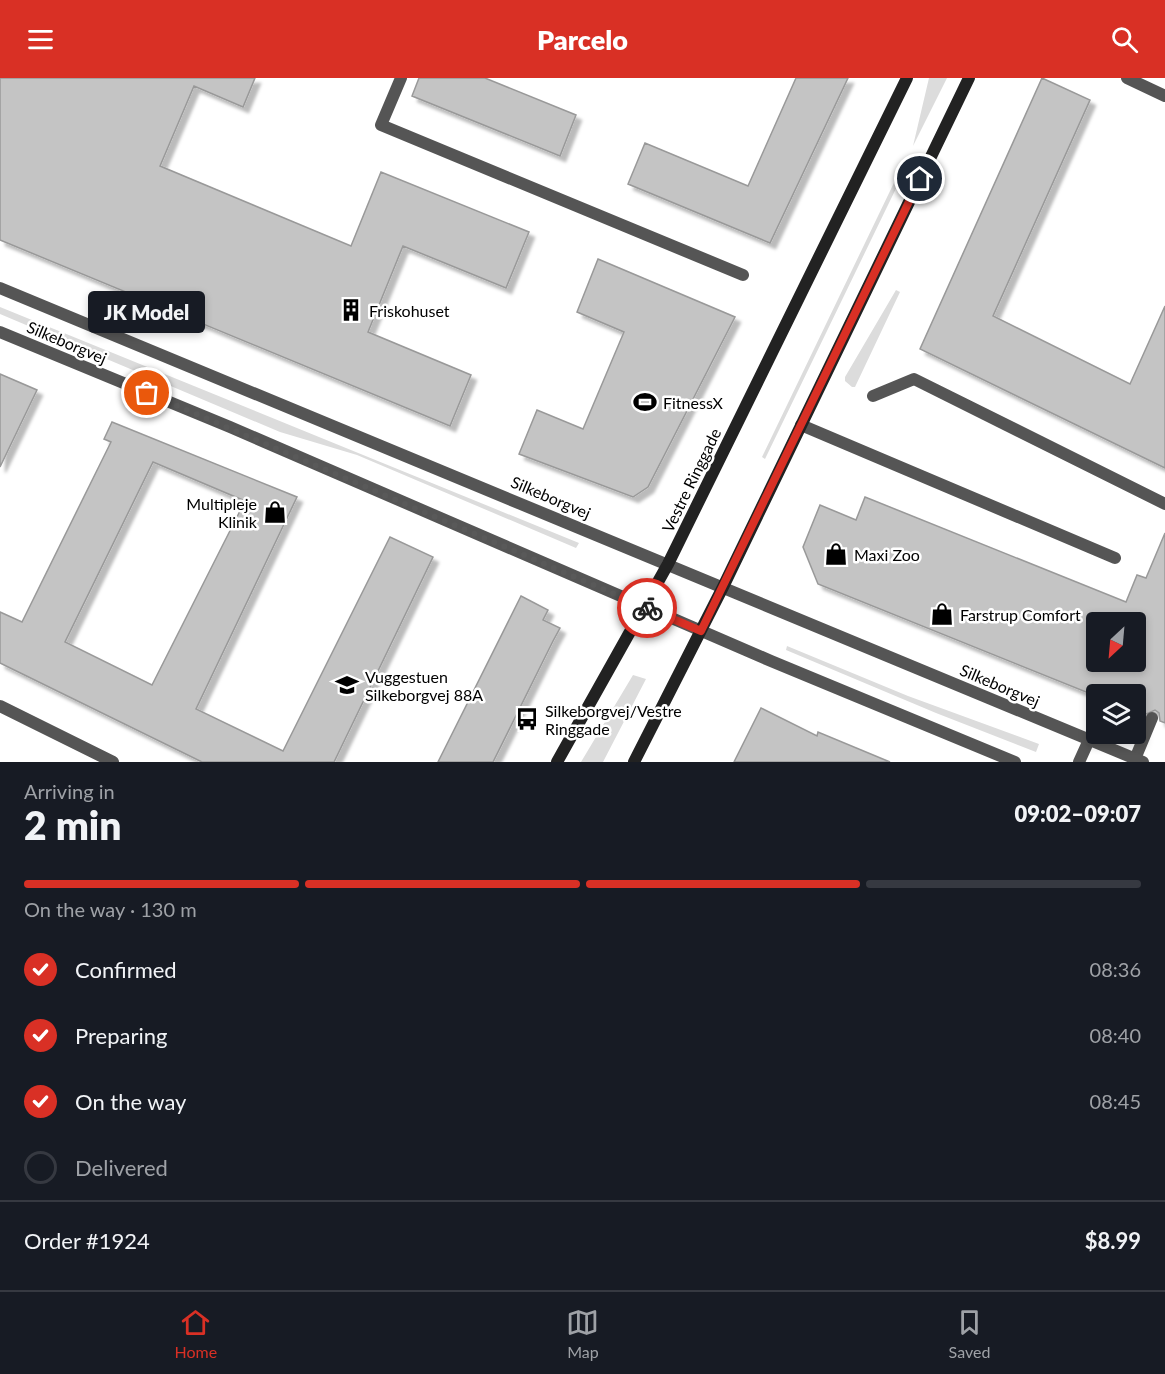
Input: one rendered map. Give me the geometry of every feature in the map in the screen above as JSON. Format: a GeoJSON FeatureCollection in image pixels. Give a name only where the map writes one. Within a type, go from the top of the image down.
{"type":"FeatureCollection","features":[{"type":"Feature","properties":{"kind":"main road","name":"Vestre Ringgade"},"geometry":{"type":"LineString","coordinates":[[557,762],[668,564],[907,78]]}},
{"type":"Feature","properties":{"kind":"main road"},"geometry":{"type":"LineString","coordinates":[[634,762],[723,587],[969,78]]}},
{"type":"Feature","properties":{"kind":"street"},"geometry":{"type":"LineString","coordinates":[[401,78],[381,125],[743,275]]}},
{"type":"Feature","properties":{"kind":"street"},"geometry":{"type":"LineString","coordinates":[[1127,78],[1165,96]]}},
{"type":"Feature","properties":{"kind":"street","name":"Silkeborgvej"},"geometry":{"type":"LineString","coordinates":[[0,288],[1086,739]]}},
{"type":"Feature","properties":{"kind":"street","name":"Silkeborgvej"},"geometry":{"type":"LineString","coordinates":[[0,332],[230,427],[644,607],[1015,762]]}},
{"type":"Feature","properties":{"kind":"street"},"geometry":{"type":"LineString","coordinates":[[873,396],[914,380],[1165,504]]}},
{"type":"Feature","properties":{"kind":"street"},"geometry":{"type":"LineString","coordinates":[[801,425],[1115,558]]}},
{"type":"Feature","properties":{"kind":"street"},"geometry":{"type":"LineString","coordinates":[[0,706],[94,758],[113,762]]}},
{"type":"Feature","properties":{"kind":"street"},"geometry":{"type":"LineString","coordinates":[[1139,760],[1152,718]]}},
{"type":"Feature","properties":{"kind":"street"},"geometry":{"type":"LineString","coordinates":[[1079,762],[1087,744]]}},
{"type":"Feature","properties":{"kind":"street","name":"Silkeborgvej"},"geometry":{"type":"LineString","coordinates":[[1099,744],[1139,760]]}},
{"type":"Feature","properties":{"kind":"shaded area"},"geometry":{"type":"Polygon","coordinates":[[[929,78],[947,78],[913,146],[929,78]]]}},
{"type":"Feature","properties":{"kind":"shaded area"},"geometry":{"type":"Polygon","coordinates":[[[903,164],[906,166],[903,174],[765,459],[762,457],[903,164]]]}},
{"type":"Feature","properties":{"kind":"shaded area"},"geometry":{"type":"Polygon","coordinates":[[[896,290],[900,292],[855,387],[852,387],[845,381],[845,377],[896,290]]]}},
{"type":"Feature","properties":{"kind":"shaded area"},"geometry":{"type":"Polygon","coordinates":[[[0,307],[579,543],[576,548],[357,455],[280,432],[0,314],[0,307]]]}},
{"type":"Feature","properties":{"kind":"shaded area"},"geometry":{"type":"Polygon","coordinates":[[[787,646],[908,696],[1039,744],[1036,752],[786,650],[787,646]]]}},
{"type":"Feature","properties":{"kind":"shaded area"},"geometry":{"type":"Polygon","coordinates":[[[633,675],[646,679],[603,762],[581,762],[633,675]]]}},
{"type":"Feature","properties":{"kind":"building"},"geometry":{"type":"Polygon","coordinates":[[[0,78],[255,78],[243,107],[194,86],[160,166],[351,246],[381,172],[529,232],[506,288],[403,246],[368,332],[471,375],[450,426],[0,240],[0,78]]]}},
{"type":"Feature","properties":{"kind":"building"},"geometry":{"type":"Polygon","coordinates":[[[419,78],[485,78],[576,115],[560,156],[412,96],[419,78]]]}},
{"type":"Feature","properties":{"kind":"building"},"geometry":{"type":"Polygon","coordinates":[[[796,78],[848,78],[770,243],[628,184],[645,143],[748,186],[796,78]]]}},
{"type":"Feature","properties":{"kind":"building"},"geometry":{"type":"Polygon","coordinates":[[[1042,78],[1090,100],[993,316],[1130,384],[1165,306],[1165,468],[920,349],[1042,78]]]}},
{"type":"Feature","properties":{"kind":"building"},"geometry":{"type":"Polygon","coordinates":[[[598,259],[735,317],[648,487],[633,497],[519,454],[537,410],[583,429],[624,332],[577,312],[598,259]]]}},
{"type":"Feature","properties":{"kind":"building"},"geometry":{"type":"Polygon","coordinates":[[[0,374],[37,390],[0,467],[0,374]]]}},
{"type":"Feature","properties":{"kind":"building"},"geometry":{"type":"Polygon","coordinates":[[[112,422],[297,497],[196,709],[283,751],[390,537],[433,557],[334,762],[202,762],[0,663],[0,612],[22,622],[111,442],[104,439],[112,422]],[[153,462],[65,642],[152,685],[245,501],[153,462]]]}},
{"type":"Feature","properties":{"kind":"building"},"geometry":{"type":"Polygon","coordinates":[[[865,497],[1126,602],[1137,575],[1146,578],[1165,533],[1165,723],[1160,721],[1159,713],[1155,710],[1146,714],[1146,684],[1086,684],[1086,692],[818,584],[803,547],[820,505],[856,520],[865,497]]]}},
{"type":"Feature","properties":{"kind":"building"},"geometry":{"type":"Polygon","coordinates":[[[521,596],[548,610],[543,620],[560,628],[493,762],[438,762],[521,596]]]}},
{"type":"Feature","properties":{"kind":"building"},"geometry":{"type":"Polygon","coordinates":[[[761,708],[817,736],[818,732],[890,762],[734,762],[761,708]]]}},
{"type":"Feature","properties":{"kind":"way so far"},"geometry":{"type":"LineString","coordinates":[[147,393],[647,608]]}},
{"type":"Feature","properties":{"kind":"place","name":"Friskohuset"},"geometry":{"type":"Point","coordinates":[351,310]}},
{"type":"Feature","properties":{"kind":"place","name":"JK Model"},"geometry":{"type":"Point","coordinates":[147,393]}},
{"type":"Feature","properties":{"kind":"place","name":"FitnessX"},"geometry":{"type":"Point","coordinates":[645,402]}},
{"type":"Feature","properties":{"kind":"place","name":"Multipleje Klinik"},"geometry":{"type":"Point","coordinates":[275,512]}},
{"type":"Feature","properties":{"kind":"place","name":"Maxi Zoo"},"geometry":{"type":"Point","coordinates":[836,554]}},
{"type":"Feature","properties":{"kind":"place","name":"Farstrup Comfort"},"geometry":{"type":"Point","coordinates":[942,614]}},
{"type":"Feature","properties":{"kind":"place","name":"Vuggestuen Silkeborgvej 88A"},"geometry":{"type":"Point","coordinates":[347,685]}},
{"type":"Feature","properties":{"kind":"place","name":"Silkeborgvej/Vestre Ringgade"},"geometry":{"type":"Point","coordinates":[527,719]}},
{"type":"Feature","properties":{"kind":"route"},"geometry":{"type":"LineString","coordinates":[[647,608],[701,631],[920,179]]}}]}
